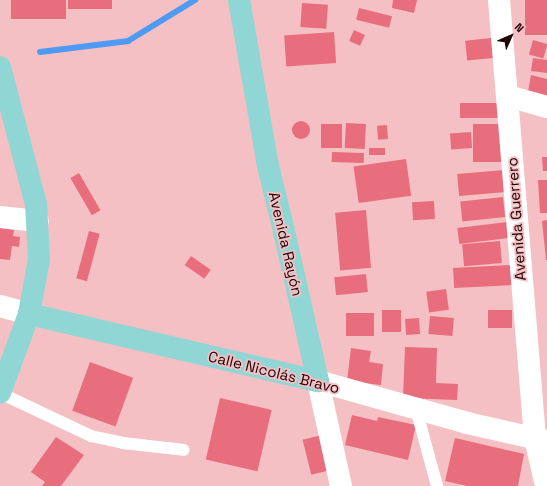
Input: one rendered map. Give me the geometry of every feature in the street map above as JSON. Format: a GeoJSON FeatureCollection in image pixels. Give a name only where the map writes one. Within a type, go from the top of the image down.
{"type":"FeatureCollection","features":[{"type":"Feature","properties":{"kind":"main road","name":"Avenida Rayón"},"geometry":{"type":"LineString","coordinates":[[239,0],[268,166],[318,381]]}},
{"type":"Feature","properties":{"kind":"main road"},"geometry":{"type":"LineString","coordinates":[[0,67],[20,136],[36,204],[39,259],[29,314],[0,393]]}},
{"type":"Feature","properties":{"kind":"main road","name":"Calle Nicolás Bravo"},"geometry":{"type":"LineString","coordinates":[[29,314],[318,381]]}},
{"type":"Feature","properties":{"kind":"street","name":"Avenida Guerrero"},"geometry":{"type":"LineString","coordinates":[[499,0],[508,96],[519,261],[546,486]]}},
{"type":"Feature","properties":{"kind":"street"},"geometry":{"type":"LineString","coordinates":[[508,96],[547,107]]}},
{"type":"Feature","properties":{"kind":"street"},"geometry":{"type":"LineString","coordinates":[[0,217],[38,221]]}},
{"type":"Feature","properties":{"kind":"street","name":"Calle Nicolás Bravo"},"geometry":{"type":"LineString","coordinates":[[0,306],[29,314]]}},
{"type":"Feature","properties":{"kind":"street","name":"Calle Nicolás Bravo"},"geometry":{"type":"LineString","coordinates":[[318,381],[416,409],[541,439]]}},
{"type":"Feature","properties":{"kind":"street","name":"Avenida Rayón"},"geometry":{"type":"LineString","coordinates":[[318,381],[341,486]]}},
{"type":"Feature","properties":{"kind":"lane"},"geometry":{"type":"LineString","coordinates":[[0,393],[91,436],[123,443],[184,450]]}},
{"type":"Feature","properties":{"kind":"lane"},"geometry":{"type":"LineString","coordinates":[[416,409],[437,486]]}},
{"type":"Feature","properties":{"kind":"building"},"geometry":{"type":"Polygon","coordinates":[[[11,0],[66,0],[66,19],[11,19],[11,0]]]}},
{"type":"Feature","properties":{"kind":"building"},"geometry":{"type":"Polygon","coordinates":[[[68,0],[112,0],[112,9],[68,9],[68,0]]]}},
{"type":"Feature","properties":{"kind":"building"},"geometry":{"type":"Polygon","coordinates":[[[393,0],[417,0],[414,13],[392,8],[393,0]]]}},
{"type":"Feature","properties":{"kind":"building"},"geometry":{"type":"Polygon","coordinates":[[[525,0],[547,0],[547,35],[525,35],[525,0]]]}},
{"type":"Feature","properties":{"kind":"building"},"geometry":{"type":"Polygon","coordinates":[[[302,3],[328,5],[326,29],[300,27],[302,3]]]}},
{"type":"Feature","properties":{"kind":"building"},"geometry":{"type":"Polygon","coordinates":[[[359,8],[392,16],[389,28],[356,20],[359,8]]]}},
{"type":"Feature","properties":{"kind":"building"},"geometry":{"type":"Polygon","coordinates":[[[354,30],[365,35],[360,46],[349,41],[354,30]]]}},
{"type":"Feature","properties":{"kind":"building"},"geometry":{"type":"Polygon","coordinates":[[[334,32],[336,63],[286,66],[284,35],[334,32]]]}},
{"type":"Feature","properties":{"kind":"building"},"geometry":{"type":"Polygon","coordinates":[[[491,38],[493,58],[467,61],[465,41],[491,38]]]}},
{"type":"Feature","properties":{"kind":"building"},"geometry":{"type":"Polygon","coordinates":[[[533,40],[547,44],[543,59],[529,54],[533,40]]]}},
{"type":"Feature","properties":{"kind":"building"},"geometry":{"type":"Polygon","coordinates":[[[533,58],[547,60],[547,73],[531,71],[533,58]]]}},
{"type":"Feature","properties":{"kind":"building"},"geometry":{"type":"Polygon","coordinates":[[[531,75],[547,79],[547,101],[527,97],[531,75]]]}},
{"type":"Feature","properties":{"kind":"building"},"geometry":{"type":"Polygon","coordinates":[[[460,103],[498,103],[498,118],[460,118],[460,103]]]}},
{"type":"Feature","properties":{"kind":"building"},"geometry":{"type":"Polygon","coordinates":[[[297,121],[305,121],[310,126],[308,137],[305,139],[297,139],[292,134],[292,126],[297,121]]]}},
{"type":"Feature","properties":{"kind":"building"},"geometry":{"type":"Polygon","coordinates":[[[346,123],[366,124],[365,149],[345,148],[346,123]]]}},
{"type":"Feature","properties":{"kind":"building"},"geometry":{"type":"Polygon","coordinates":[[[321,124],[342,124],[342,148],[321,148],[321,124]]]}},
{"type":"Feature","properties":{"kind":"building"},"geometry":{"type":"Polygon","coordinates":[[[473,124],[505,124],[505,162],[473,162],[473,124]]]}},
{"type":"Feature","properties":{"kind":"building"},"geometry":{"type":"Polygon","coordinates":[[[387,125],[388,139],[378,140],[377,126],[387,125]]]}},
{"type":"Feature","properties":{"kind":"building"},"geometry":{"type":"Polygon","coordinates":[[[471,132],[472,148],[451,149],[450,133],[471,132]]]}},
{"type":"Feature","properties":{"kind":"building"},"geometry":{"type":"Polygon","coordinates":[[[369,148],[385,148],[385,155],[369,155],[369,148]]]}},
{"type":"Feature","properties":{"kind":"building"},"geometry":{"type":"Polygon","coordinates":[[[332,152],[364,153],[364,163],[332,162],[332,152]]]}},
{"type":"Feature","properties":{"kind":"building"},"geometry":{"type":"Polygon","coordinates":[[[542,157],[547,157],[547,171],[543,171],[542,157]]]}},
{"type":"Feature","properties":{"kind":"building"},"geometry":{"type":"Polygon","coordinates":[[[406,159],[411,196],[359,203],[354,166],[406,159]]]}},
{"type":"Feature","properties":{"kind":"building"},"geometry":{"type":"Polygon","coordinates":[[[504,170],[506,192],[459,196],[457,174],[504,170]]]}},
{"type":"Feature","properties":{"kind":"building"},"geometry":{"type":"Polygon","coordinates":[[[79,173],[101,210],[92,215],[70,178],[79,173]]]}},
{"type":"Feature","properties":{"kind":"building"},"geometry":{"type":"Polygon","coordinates":[[[538,180],[547,180],[547,213],[540,213],[538,180]]]}},
{"type":"Feature","properties":{"kind":"building"},"geometry":{"type":"Polygon","coordinates":[[[503,197],[505,217],[462,221],[460,201],[503,197]]]}},
{"type":"Feature","properties":{"kind":"building"},"geometry":{"type":"Polygon","coordinates":[[[434,201],[435,219],[413,220],[412,202],[434,201]]]}},
{"type":"Feature","properties":{"kind":"building"},"geometry":{"type":"Polygon","coordinates":[[[366,210],[371,268],[340,270],[335,213],[366,210]]]}},
{"type":"Feature","properties":{"kind":"building"},"geometry":{"type":"Polygon","coordinates":[[[547,220],[547,260],[546,260],[542,221],[547,220]]]}},
{"type":"Feature","properties":{"kind":"building"},"geometry":{"type":"Polygon","coordinates":[[[507,222],[509,238],[459,244],[457,228],[507,222]]]}},
{"type":"Feature","properties":{"kind":"building"},"geometry":{"type":"Polygon","coordinates":[[[0,228],[14,230],[13,236],[20,237],[19,247],[12,246],[10,260],[0,259],[0,228]]]}},
{"type":"Feature","properties":{"kind":"building"},"geometry":{"type":"Polygon","coordinates":[[[89,231],[100,234],[87,281],[76,278],[89,231]]]}},
{"type":"Feature","properties":{"kind":"building"},"geometry":{"type":"Polygon","coordinates":[[[500,241],[502,263],[464,266],[462,244],[500,241]]]}},
{"type":"Feature","properties":{"kind":"building"},"geometry":{"type":"Polygon","coordinates":[[[191,256],[211,270],[204,279],[185,265],[191,256]]]}},
{"type":"Feature","properties":{"kind":"building"},"geometry":{"type":"Polygon","coordinates":[[[512,265],[513,285],[454,288],[453,268],[512,265]]]}},
{"type":"Feature","properties":{"kind":"building"},"geometry":{"type":"Polygon","coordinates":[[[366,274],[368,292],[336,295],[334,277],[366,274]]]}},
{"type":"Feature","properties":{"kind":"building"},"geometry":{"type":"Polygon","coordinates":[[[446,289],[449,310],[429,313],[426,292],[446,289]]]}},
{"type":"Feature","properties":{"kind":"building"},"geometry":{"type":"Polygon","coordinates":[[[382,310],[401,310],[401,332],[382,332],[382,310]]]}},
{"type":"Feature","properties":{"kind":"building"},"geometry":{"type":"Polygon","coordinates":[[[488,310],[512,310],[512,328],[488,328],[488,310]]]}},
{"type":"Feature","properties":{"kind":"building"},"geometry":{"type":"Polygon","coordinates":[[[346,313],[374,313],[374,336],[346,336],[346,313]]]}},
{"type":"Feature","properties":{"kind":"building"},"geometry":{"type":"Polygon","coordinates":[[[430,316],[454,318],[452,336],[428,334],[430,316]]]}},
{"type":"Feature","properties":{"kind":"building"},"geometry":{"type":"Polygon","coordinates":[[[419,318],[420,334],[406,335],[405,319],[419,318]]]}},
{"type":"Feature","properties":{"kind":"building"},"geometry":{"type":"Polygon","coordinates":[[[405,347],[437,348],[436,383],[458,384],[457,400],[403,398],[405,347]]]}},
{"type":"Feature","properties":{"kind":"building"},"geometry":{"type":"Polygon","coordinates":[[[351,348],[371,351],[369,362],[383,364],[381,385],[347,381],[351,348]]]}},
{"type":"Feature","properties":{"kind":"building"},"geometry":{"type":"Polygon","coordinates":[[[90,362],[133,378],[115,427],[72,411],[90,362]]]}},
{"type":"Feature","properties":{"kind":"building"},"geometry":{"type":"Polygon","coordinates":[[[220,398],[272,410],[257,471],[206,459],[220,398]]]}},
{"type":"Feature","properties":{"kind":"building"},"geometry":{"type":"Polygon","coordinates":[[[352,415],[377,421],[378,417],[416,425],[408,460],[345,445],[352,415]]]}},
{"type":"Feature","properties":{"kind":"building"},"geometry":{"type":"Polygon","coordinates":[[[322,435],[331,470],[311,475],[303,440],[322,435]]]}},
{"type":"Feature","properties":{"kind":"building"},"geometry":{"type":"Polygon","coordinates":[[[56,437],[84,455],[61,486],[42,486],[45,482],[31,472],[56,437]]]}},
{"type":"Feature","properties":{"kind":"building"},"geometry":{"type":"Polygon","coordinates":[[[455,438],[524,454],[518,486],[467,486],[445,481],[455,438]]]}},
{"type":"Feature","properties":{"kind":"waterway"},"geometry":{"type":"LineString","coordinates":[[40,52],[128,41],[195,0]]}}]}
